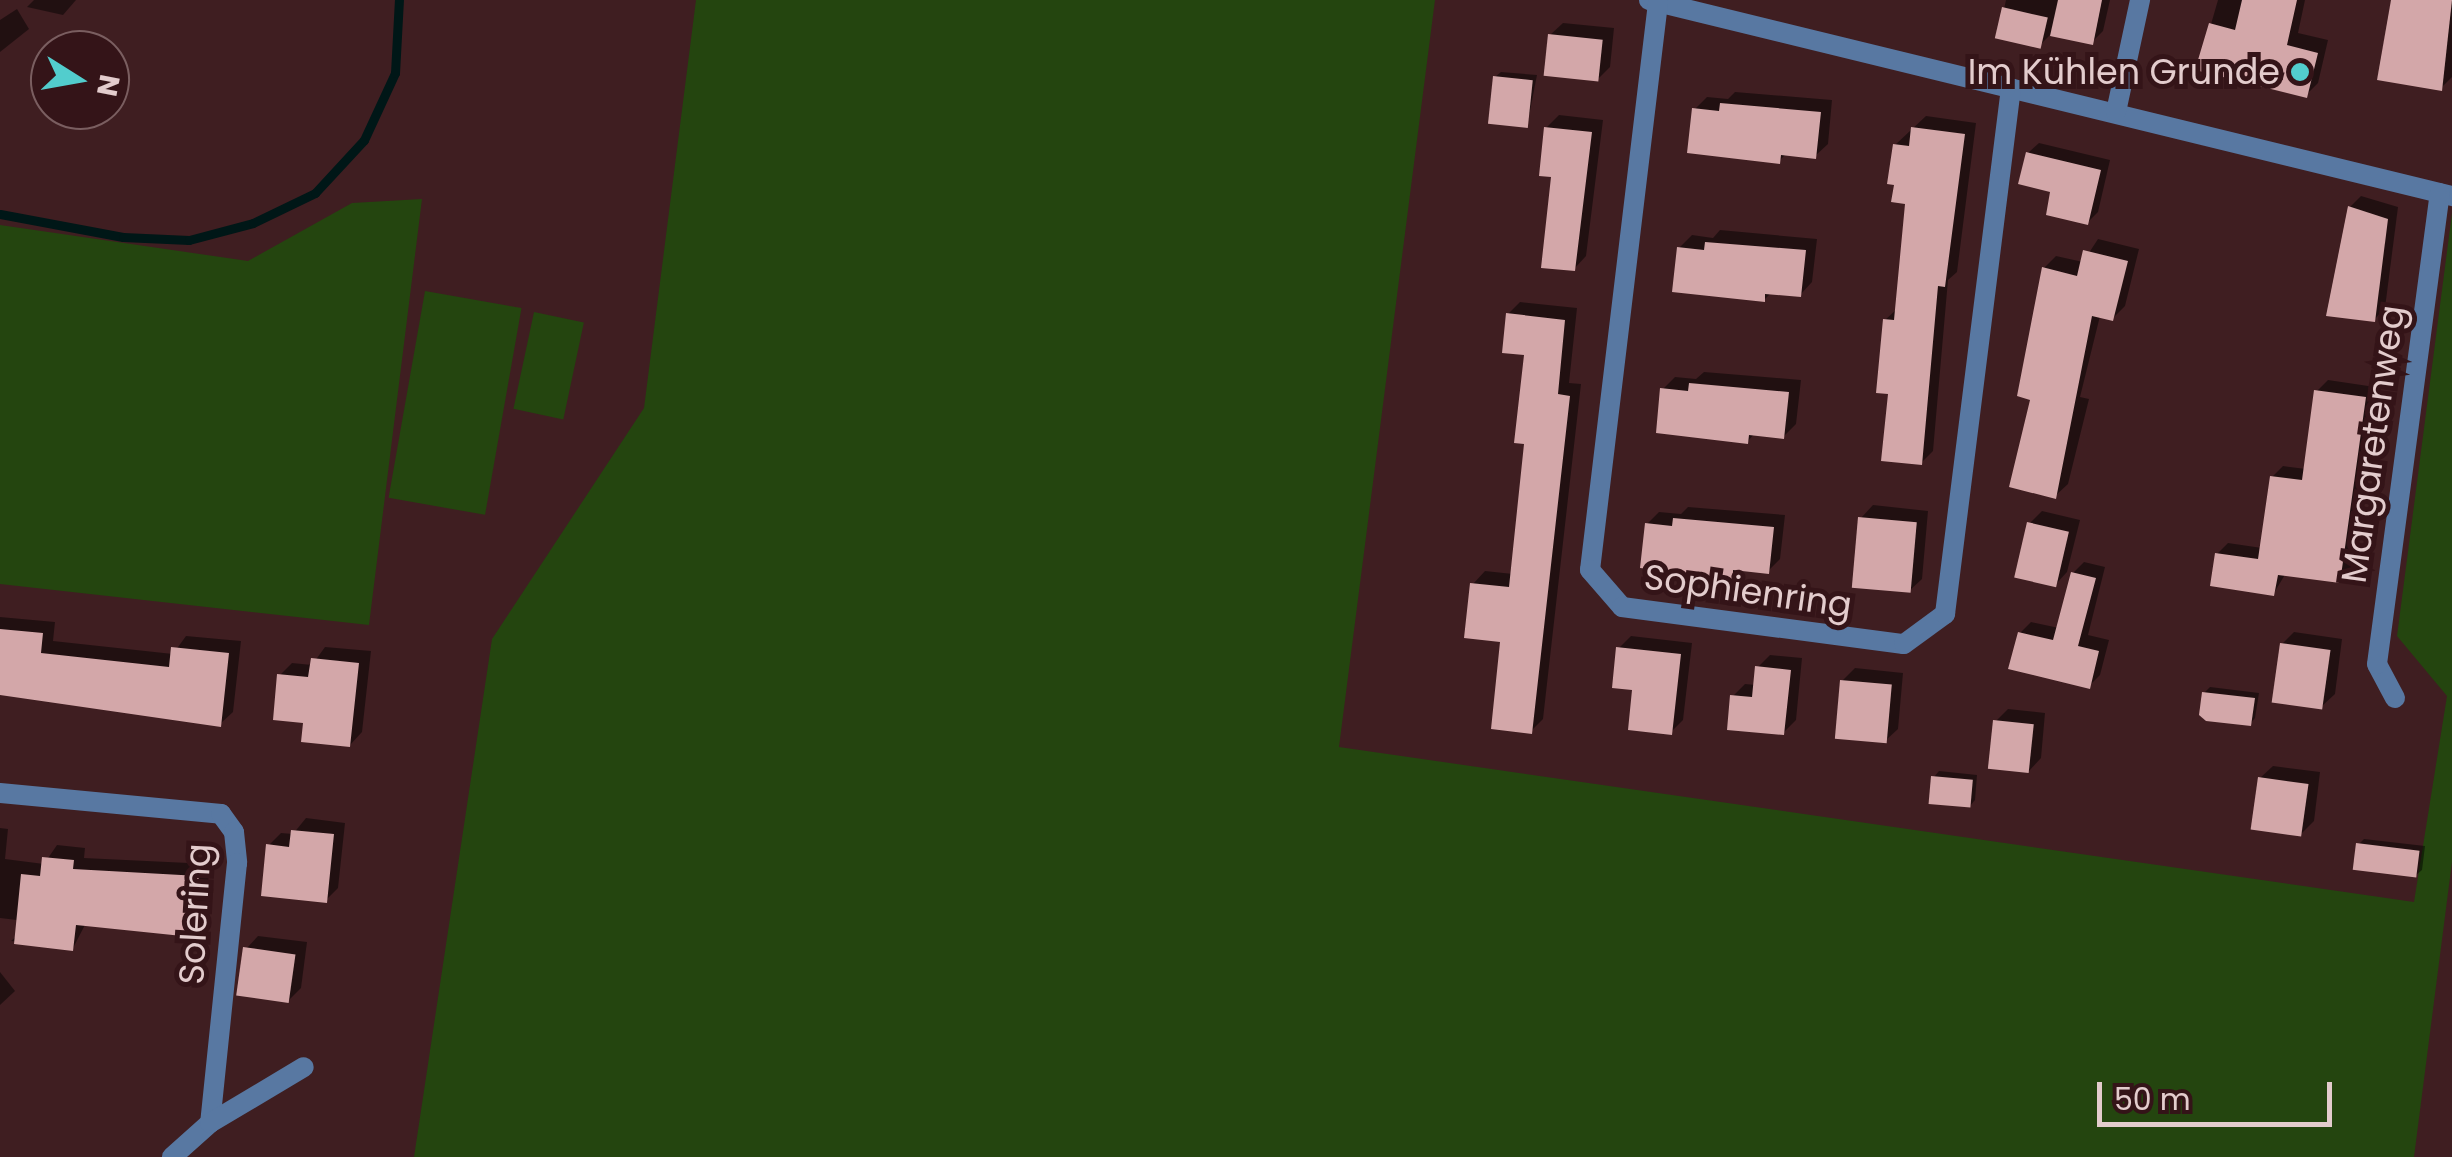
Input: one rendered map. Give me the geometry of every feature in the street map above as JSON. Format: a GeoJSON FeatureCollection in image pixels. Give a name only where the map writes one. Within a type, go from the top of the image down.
{"type":"FeatureCollection","features":[{"type":"Feature","properties":{"kind":"street"},"geometry":{"type":"LineString","coordinates":[[2116,112],[2140,0]]}},
{"type":"Feature","properties":{"kind":"street"},"geometry":{"type":"LineString","coordinates":[[1652,1],[2446,194]]}},
{"type":"Feature","properties":{"kind":"street","name":"Sophienring"},"geometry":{"type":"LineString","coordinates":[[1652,1],[1590,570],[1622,607],[1904,644],[1945,614],[2010,88]]}},
{"type":"Feature","properties":{"kind":"street","name":"Margaretenweg"},"geometry":{"type":"LineString","coordinates":[[2396,698],[2377,664],[2446,194]]}},
{"type":"Feature","properties":{"kind":"street","name":"Solering"},"geometry":{"type":"LineString","coordinates":[[0,793],[221,814],[234,832],[238,863],[210,1123]]}},
{"type":"Feature","properties":{"kind":"street"},"geometry":{"type":"LineString","coordinates":[[172,1157],[210,1123],[304,1067]]}},
{"type":"Feature","properties":{"kind":"green space"},"geometry":{"type":"Polygon","coordinates":[[[696,0],[1435,0],[1339,747],[2414,902],[2447,696],[2397,636],[2452,213],[2452,862],[2414,1157],[414,1157],[492,639],[644,408],[696,0]]]}},
{"type":"Feature","properties":{"kind":"green space"},"geometry":{"type":"Polygon","coordinates":[[[422,199],[369,625],[0,584],[0,225],[248,261],[352,203],[422,199]]]}},
{"type":"Feature","properties":{"kind":"green space"},"geometry":{"type":"Polygon","coordinates":[[[425,291],[522,308],[485,515],[389,498],[425,291]]]}},
{"type":"Feature","properties":{"kind":"green space"},"geometry":{"type":"Polygon","coordinates":[[[534,312],[584,323],[563,419],[513,409],[534,312]]]}},
{"type":"Feature","properties":{"kind":"building"},"geometry":{"type":"Polygon","coordinates":[[[2058,0],[2102,0],[2093,45],[2050,36],[2058,0]]]}},
{"type":"Feature","properties":{"kind":"building"},"geometry":{"type":"Polygon","coordinates":[[[2242,0],[2297,0],[2287,45],[2318,53],[2307,98],[2195,70],[2209,23],[2235,30],[2242,0]]]}},
{"type":"Feature","properties":{"kind":"building"},"geometry":{"type":"Polygon","coordinates":[[[2391,0],[2452,0],[2442,91],[2377,80],[2391,0]]]}},
{"type":"Feature","properties":{"kind":"building"},"geometry":{"type":"Polygon","coordinates":[[[2002,7],[2048,18],[2041,49],[1995,38],[2002,7]]]}},
{"type":"Feature","properties":{"kind":"building"},"geometry":{"type":"Polygon","coordinates":[[[1548,34],[1603,40],[1598,82],[1544,76],[1548,34]]]}},
{"type":"Feature","properties":{"kind":"building"},"geometry":{"type":"Polygon","coordinates":[[[1493,76],[1533,80],[1528,128],[1488,124],[1493,76]]]}},
{"type":"Feature","properties":{"kind":"building"},"geometry":{"type":"Polygon","coordinates":[[[1720,103],[1821,112],[1816,159],[1781,155],[1780,164],[1687,153],[1692,108],[1719,111],[1720,103]]]}},
{"type":"Feature","properties":{"kind":"building"},"geometry":{"type":"Polygon","coordinates":[[[1544,127],[1592,132],[1575,271],[1541,268],[1551,177],[1539,176],[1544,127]]]}},
{"type":"Feature","properties":{"kind":"building"},"geometry":{"type":"Polygon","coordinates":[[[1911,127],[1965,134],[1945,287],[1938,286],[1922,465],[1881,461],[1888,394],[1876,393],[1883,319],[1894,320],[1905,204],[1891,202],[1894,185],[1887,184],[1893,144],[1909,146],[1911,127]]]}},
{"type":"Feature","properties":{"kind":"building"},"geometry":{"type":"Polygon","coordinates":[[[2026,152],[2101,170],[2088,225],[2046,215],[2050,192],[2018,184],[2026,152]]]}},
{"type":"Feature","properties":{"kind":"building"},"geometry":{"type":"Polygon","coordinates":[[[2348,206],[2388,219],[2375,322],[2326,316],[2348,206]]]}},
{"type":"Feature","properties":{"kind":"building"},"geometry":{"type":"Polygon","coordinates":[[[1705,242],[1806,250],[1801,297],[1765,294],[1765,302],[1672,292],[1677,247],[1704,250],[1705,242]]]}},
{"type":"Feature","properties":{"kind":"building"},"geometry":{"type":"Polygon","coordinates":[[[2083,250],[2128,261],[2113,321],[2092,316],[2056,499],[2009,487],[2030,400],[2017,396],[2042,267],[2077,276],[2083,250]]]}},
{"type":"Feature","properties":{"kind":"building"},"geometry":{"type":"Polygon","coordinates":[[[1506,313],[1565,320],[1558,394],[1570,396],[1532,734],[1491,729],[1500,642],[1464,638],[1470,583],[1509,587],[1524,444],[1514,443],[1524,355],[1502,353],[1506,313]]]}},
{"type":"Feature","properties":{"kind":"building"},"geometry":{"type":"Polygon","coordinates":[[[1689,383],[1789,392],[1784,439],[1749,435],[1748,444],[1656,433],[1660,388],[1688,391],[1689,383]]]}},
{"type":"Feature","properties":{"kind":"building"},"geometry":{"type":"Polygon","coordinates":[[[2314,390],[2366,397],[2340,583],[2278,575],[2274,596],[2210,586],[2215,553],[2258,559],[2270,476],[2302,480],[2314,390]]]}},
{"type":"Feature","properties":{"kind":"building"},"geometry":{"type":"Polygon","coordinates":[[[1858,517],[1917,522],[1911,593],[1852,588],[1858,517]]]}},
{"type":"Feature","properties":{"kind":"building"},"geometry":{"type":"Polygon","coordinates":[[[1673,518],[1774,527],[1769,574],[1733,570],[1733,579],[1640,568],[1645,523],[1672,526],[1673,518]]]}},
{"type":"Feature","properties":{"kind":"building"},"geometry":{"type":"Polygon","coordinates":[[[2027,522],[2069,532],[2056,587],[2014,578],[2027,522]]]}},
{"type":"Feature","properties":{"kind":"building"},"geometry":{"type":"Polygon","coordinates":[[[2071,572],[2096,578],[2078,646],[2099,651],[2090,689],[2008,669],[2018,632],[2053,640],[2071,572]]]}},
{"type":"Feature","properties":{"kind":"building"},"geometry":{"type":"Polygon","coordinates":[[[0,629],[43,633],[41,653],[169,667],[171,647],[229,653],[221,727],[0,695],[0,629]]]}},
{"type":"Feature","properties":{"kind":"building"},"geometry":{"type":"Polygon","coordinates":[[[2280,643],[2331,650],[2322,710],[2272,702],[2280,643]]]}},
{"type":"Feature","properties":{"kind":"building"},"geometry":{"type":"Polygon","coordinates":[[[1616,647],[1681,654],[1672,735],[1628,730],[1632,690],[1612,688],[1616,647]]]}},
{"type":"Feature","properties":{"kind":"building"},"geometry":{"type":"Polygon","coordinates":[[[311,658],[359,663],[350,747],[301,742],[303,723],[273,720],[277,674],[308,677],[311,658]]]}},
{"type":"Feature","properties":{"kind":"building"},"geometry":{"type":"Polygon","coordinates":[[[1755,666],[1791,670],[1784,735],[1727,730],[1730,695],[1752,697],[1755,666]]]}},
{"type":"Feature","properties":{"kind":"building"},"geometry":{"type":"Polygon","coordinates":[[[1840,680],[1892,685],[1887,743],[1835,739],[1840,680]]]}},
{"type":"Feature","properties":{"kind":"building"},"geometry":{"type":"Polygon","coordinates":[[[2202,692],[2255,698],[2251,726],[2206,721],[2199,715],[2202,692]]]}},
{"type":"Feature","properties":{"kind":"building"},"geometry":{"type":"Polygon","coordinates":[[[1993,720],[2034,724],[2029,773],[1988,769],[1993,720]]]}},
{"type":"Feature","properties":{"kind":"building"},"geometry":{"type":"Polygon","coordinates":[[[1931,776],[1973,780],[1970,808],[1929,804],[1931,776]]]}},
{"type":"Feature","properties":{"kind":"building"},"geometry":{"type":"Polygon","coordinates":[[[2258,777],[2309,784],[2301,837],[2251,829],[2258,777]]]}},
{"type":"Feature","properties":{"kind":"building"},"geometry":{"type":"Polygon","coordinates":[[[291,830],[334,834],[327,903],[261,896],[266,844],[289,847],[291,830]]]}},
{"type":"Feature","properties":{"kind":"building"},"geometry":{"type":"Polygon","coordinates":[[[2356,843],[2420,851],[2416,878],[2353,870],[2356,843]]]}},
{"type":"Feature","properties":{"kind":"building"},"geometry":{"type":"Polygon","coordinates":[[[42,857],[74,860],[73,869],[199,876],[192,937],[76,925],[73,951],[14,944],[21,874],[40,876],[42,857]]]}},
{"type":"Feature","properties":{"kind":"building"},"geometry":{"type":"Polygon","coordinates":[[[243,947],[295,954],[289,1003],[236,996],[243,947]]]}},
{"type":"Feature","properties":{"kind":"waterway"},"geometry":{"type":"LineString","coordinates":[[0,214],[123,237],[189,240],[253,223],[315,193],[364,140],[395,73],[399,0]]}},
{"type":"Feature","properties":{"kind":"place","name":"Im Kühlen Grunde"},"geometry":{"type":"Point","coordinates":[2300,72]}}]}
